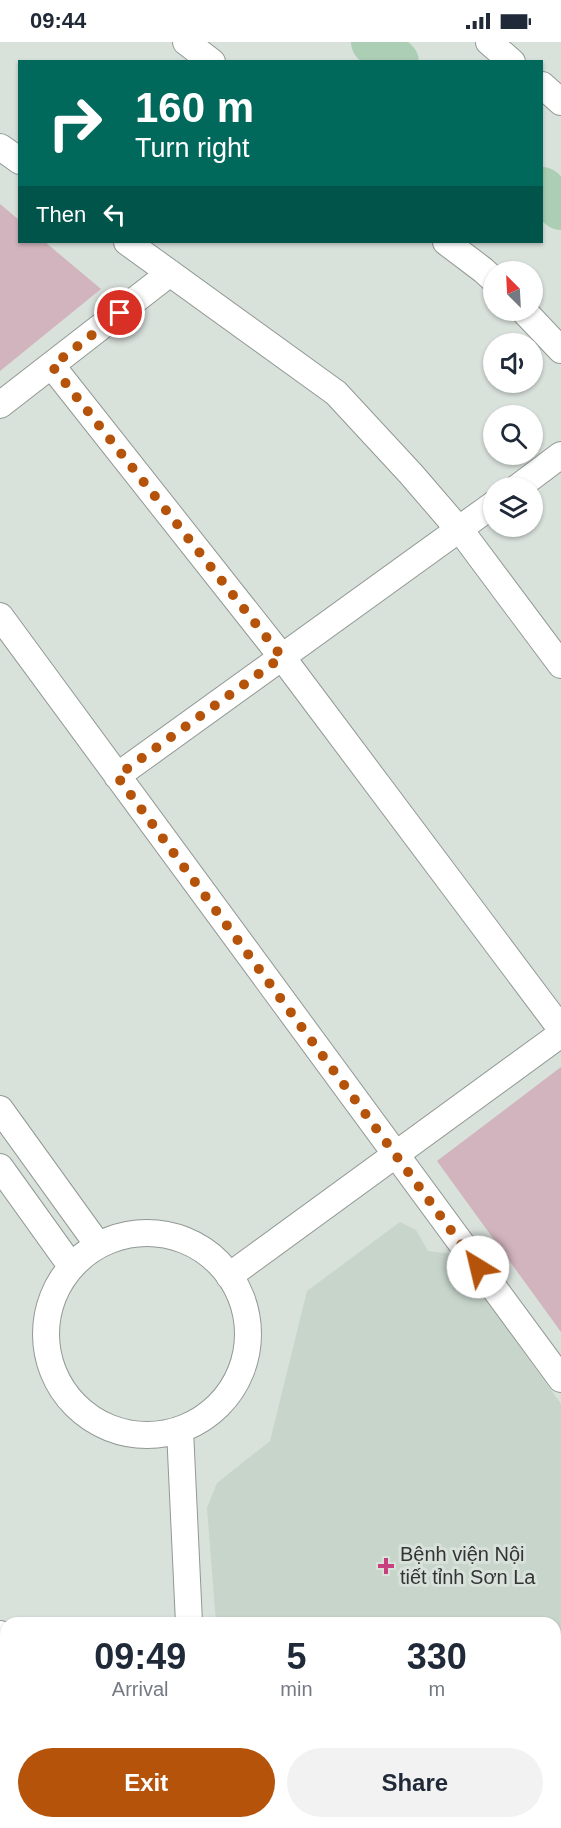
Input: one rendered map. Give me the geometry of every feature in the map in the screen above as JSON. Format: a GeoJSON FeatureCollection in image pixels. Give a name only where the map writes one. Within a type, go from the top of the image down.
{"type":"FeatureCollection","features":[{"type":"Feature","properties":{"kind":"street"},"geometry":{"type":"LineString","coordinates":[[186,42],[209,60]]}},
{"type":"Feature","properties":{"kind":"street"},"geometry":{"type":"LineString","coordinates":[[489,42],[511,60]]}},
{"type":"Feature","properties":{"kind":"street"},"geometry":{"type":"LineString","coordinates":[[543,87],[561,102]]}},
{"type":"Feature","properties":{"kind":"street"},"geometry":{"type":"LineString","coordinates":[[0,147],[18,160]]}},
{"type":"Feature","properties":{"kind":"street"},"geometry":{"type":"LineString","coordinates":[[128,243],[336,393],[411,474],[458,530],[561,665]]}},
{"type":"Feature","properties":{"kind":"street"},"geometry":{"type":"LineString","coordinates":[[447,243],[483,270]]}},
{"type":"Feature","properties":{"kind":"street"},"geometry":{"type":"LineString","coordinates":[[0,405],[170,273]]}},
{"type":"Feature","properties":{"kind":"street"},"geometry":{"type":"LineString","coordinates":[[533,321],[561,350]]}},
{"type":"Feature","properties":{"kind":"street"},"geometry":{"type":"LineString","coordinates":[[52,366],[282,657],[561,1029]]}},
{"type":"Feature","properties":{"kind":"street"},"geometry":{"type":"LineString","coordinates":[[532,477],[561,456]]}},
{"type":"Feature","properties":{"kind":"street"},"geometry":{"type":"LineString","coordinates":[[117,776],[483,512]]}},
{"type":"Feature","properties":{"kind":"street"},"geometry":{"type":"LineString","coordinates":[[0,616],[561,1380]]}},
{"type":"Feature","properties":{"kind":"street"},"geometry":{"type":"LineString","coordinates":[[229,1276],[561,1034]]}},
{"type":"Feature","properties":{"kind":"street"},"geometry":{"type":"LineString","coordinates":[[0,1109],[98,1245]]}},
{"type":"Feature","properties":{"kind":"street"},"geometry":{"type":"LineString","coordinates":[[0,1167],[71,1266]]}},
{"type":"Feature","properties":{"kind":"street"},"geometry":{"type":"LineString","coordinates":[[163,1233],[195,1244],[221,1264],[240,1292],[249,1324],[246,1358],[232,1389],[210,1414],[180,1430],[147,1436],[114,1430],[84,1415],[61,1390],[48,1360],[45,1326],[53,1294],[71,1266],[98,1245],[129,1234],[163,1233]]}},
{"type":"Feature","properties":{"kind":"street"},"geometry":{"type":"LineString","coordinates":[[180,1430],[185,1617]]}},
{"type":"Feature","properties":{"kind":"shaded area"},"geometry":{"type":"Polygon","coordinates":[[[0,204],[18,219],[18,243],[46,243],[101,289],[0,371],[0,204]]]}},
{"type":"Feature","properties":{"kind":"shaded area"},"geometry":{"type":"Polygon","coordinates":[[[561,1067],[561,1332],[437,1161],[561,1067]]]}},
{"type":"Feature","properties":{"kind":"shaded area","name":"Bệnh viện Nội tiết tỉnh Sơn La"},"geometry":{"type":"Polygon","coordinates":[[[400,1222],[416,1230],[428,1251],[453,1254],[561,1404],[561,1617],[216,1617],[207,1508],[217,1483],[270,1441],[307,1291],[400,1222]]]}},
{"type":"Feature","properties":{"kind":"waterway"},"geometry":{"type":"LineString","coordinates":[[374,42],[394,60]]}},
{"type":"Feature","properties":{"kind":"waterway"},"geometry":{"type":"LineString","coordinates":[[543,191],[561,207]]}},
{"type":"Feature","properties":{"kind":"place","name":"Bệnh viện Nội tiết tỉnh Sơn La"},"geometry":{"type":"Point","coordinates":[386,1566]}},
{"type":"Feature","properties":{"kind":"route"},"geometry":{"type":"LineString","coordinates":[[120,313],[52,366],[282,657],[117,776],[478,1267]]}}]}
